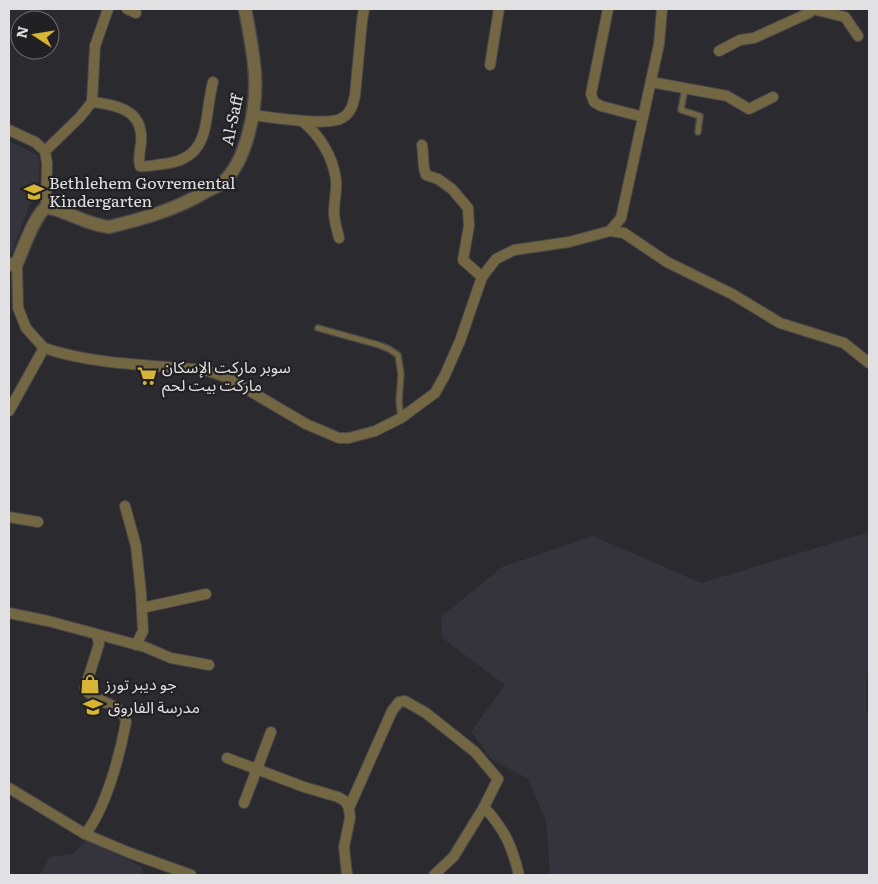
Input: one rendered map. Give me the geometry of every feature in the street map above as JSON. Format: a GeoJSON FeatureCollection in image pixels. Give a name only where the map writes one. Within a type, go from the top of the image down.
{"type":"FeatureCollection","features":[{"type":"Feature","properties":{"kind":"street"},"geometry":{"type":"LineString","coordinates":[[45,151],[80,117],[92,102],[95,46],[108,9]]}},
{"type":"Feature","properties":{"kind":"street","name":"Al-Saff"},"geometry":{"type":"LineString","coordinates":[[46,207],[57,209],[100,226],[109,226],[168,210],[222,183],[233,170],[242,154],[252,116],[256,79],[245,9]]}},
{"type":"Feature","properties":{"kind":"street"},"geometry":{"type":"LineString","coordinates":[[252,116],[301,121],[340,120],[348,114],[355,95],[364,9]]}},
{"type":"Feature","properties":{"kind":"street"},"geometry":{"type":"LineString","coordinates":[[490,65],[499,9]]}},
{"type":"Feature","properties":{"kind":"street"},"geometry":{"type":"LineString","coordinates":[[608,9],[591,94],[594,102],[601,106],[643,117]]}},
{"type":"Feature","properties":{"kind":"street"},"geometry":{"type":"LineString","coordinates":[[624,233],[621,218],[659,44],[662,9]]}},
{"type":"Feature","properties":{"kind":"street"},"geometry":{"type":"LineString","coordinates":[[719,51],[740,40],[754,38],[810,14],[812,9],[845,17],[858,36]]}},
{"type":"Feature","properties":{"kind":"street"},"geometry":{"type":"LineString","coordinates":[[92,102],[118,107],[137,119],[141,136],[138,160],[140,166],[171,164],[182,161],[193,153],[200,144],[212,82]]}},
{"type":"Feature","properties":{"kind":"street"},"geometry":{"type":"LineString","coordinates":[[651,82],[727,96],[749,109],[773,97]]}},
{"type":"Feature","properties":{"kind":"street"},"geometry":{"type":"LineString","coordinates":[[301,121],[320,139],[334,170],[336,182],[335,222],[339,238]]}},
{"type":"Feature","properties":{"kind":"street"},"geometry":{"type":"LineString","coordinates":[[9,130],[35,142],[45,151],[47,163],[46,207],[34,222],[13,264],[18,308],[26,328],[44,348],[108,361],[205,370],[216,373],[306,424],[339,438],[349,438],[375,432],[401,418],[435,393],[460,342],[482,277],[496,259],[514,250],[569,242],[610,231],[624,233],[667,262],[732,294],[774,320],[844,344],[869,363]]}},
{"type":"Feature","properties":{"kind":"street"},"geometry":{"type":"LineString","coordinates":[[422,145],[424,155],[422,165],[426,175],[438,178],[452,189],[468,208],[469,226],[463,260],[482,277]]}},
{"type":"Feature","properties":{"kind":"street"},"geometry":{"type":"LineString","coordinates":[[610,231],[621,218]]}},
{"type":"Feature","properties":{"kind":"street"},"geometry":{"type":"LineString","coordinates":[[9,411],[44,348]]}},
{"type":"Feature","properties":{"kind":"street"},"geometry":{"type":"LineString","coordinates":[[125,506],[136,546],[143,631],[150,649]]}},
{"type":"Feature","properties":{"kind":"street"},"geometry":{"type":"LineString","coordinates":[[9,517],[38,522]]}},
{"type":"Feature","properties":{"kind":"street"},"geometry":{"type":"LineString","coordinates":[[142,608],[206,594]]}},
{"type":"Feature","properties":{"kind":"street"},"geometry":{"type":"LineString","coordinates":[[9,613],[48,621],[136,645],[171,658],[209,665]]}},
{"type":"Feature","properties":{"kind":"street"},"geometry":{"type":"LineString","coordinates":[[136,645],[143,631]]}},
{"type":"Feature","properties":{"kind":"street"},"geometry":{"type":"LineString","coordinates":[[85,834],[102,804],[112,779],[126,722],[125,716],[120,710],[88,694],[85,688],[99,644],[97,635]]}},
{"type":"Feature","properties":{"kind":"street"},"geometry":{"type":"LineString","coordinates":[[349,808],[392,711],[399,702],[405,700],[432,717],[475,752],[498,779],[484,807],[454,856],[434,875]]}},
{"type":"Feature","properties":{"kind":"street"},"geometry":{"type":"LineString","coordinates":[[244,803],[271,732]]}},
{"type":"Feature","properties":{"kind":"street"},"geometry":{"type":"LineString","coordinates":[[227,758],[345,801],[349,808],[350,818],[344,847],[347,875]]}},
{"type":"Feature","properties":{"kind":"street"},"geometry":{"type":"LineString","coordinates":[[9,788],[85,834],[191,875]]}},
{"type":"Feature","properties":{"kind":"street"},"geometry":{"type":"LineString","coordinates":[[484,807],[494,818],[509,841],[519,875]]}},
{"type":"Feature","properties":{"kind":"lane"},"geometry":{"type":"LineString","coordinates":[[685,88],[681,110],[700,116],[698,132]]}},
{"type":"Feature","properties":{"kind":"lane"},"geometry":{"type":"LineString","coordinates":[[318,328],[389,349],[398,355],[401,374],[399,394],[401,418]]}},
{"type":"Feature","properties":{"kind":"shaded area"},"geometry":{"type":"Polygon","coordinates":[[[9,141],[38,155],[40,165],[39,179],[9,256],[9,141]]]}},
{"type":"Feature","properties":{"kind":"shaded area"},"geometry":{"type":"Polygon","coordinates":[[[869,532],[869,659],[866,705],[869,721],[869,875],[550,875],[546,821],[528,779],[491,759],[471,732],[505,685],[442,638],[441,617],[502,567],[593,536],[701,583],[869,532]]]}},
{"type":"Feature","properties":{"kind":"shaded area"},"geometry":{"type":"Polygon","coordinates":[[[88,839],[142,867],[143,875],[40,875],[49,857],[73,854],[88,839]]]}},
{"type":"Feature","properties":{"kind":"place","name":"Bethlehem Govremental Kindergarten"},"geometry":{"type":"Point","coordinates":[34,192]}},
{"type":"Feature","properties":{"kind":"place","name":"سوبر ماركت الإسكان ماركت بيت لحم"},"geometry":{"type":"Point","coordinates":[147,376]}},
{"type":"Feature","properties":{"kind":"place","name":"جو ديبر تورز"},"geometry":{"type":"Point","coordinates":[90,684]}},
{"type":"Feature","properties":{"kind":"place","name":"مدرسة الفاروق"},"geometry":{"type":"Point","coordinates":[93,707]}}]}
